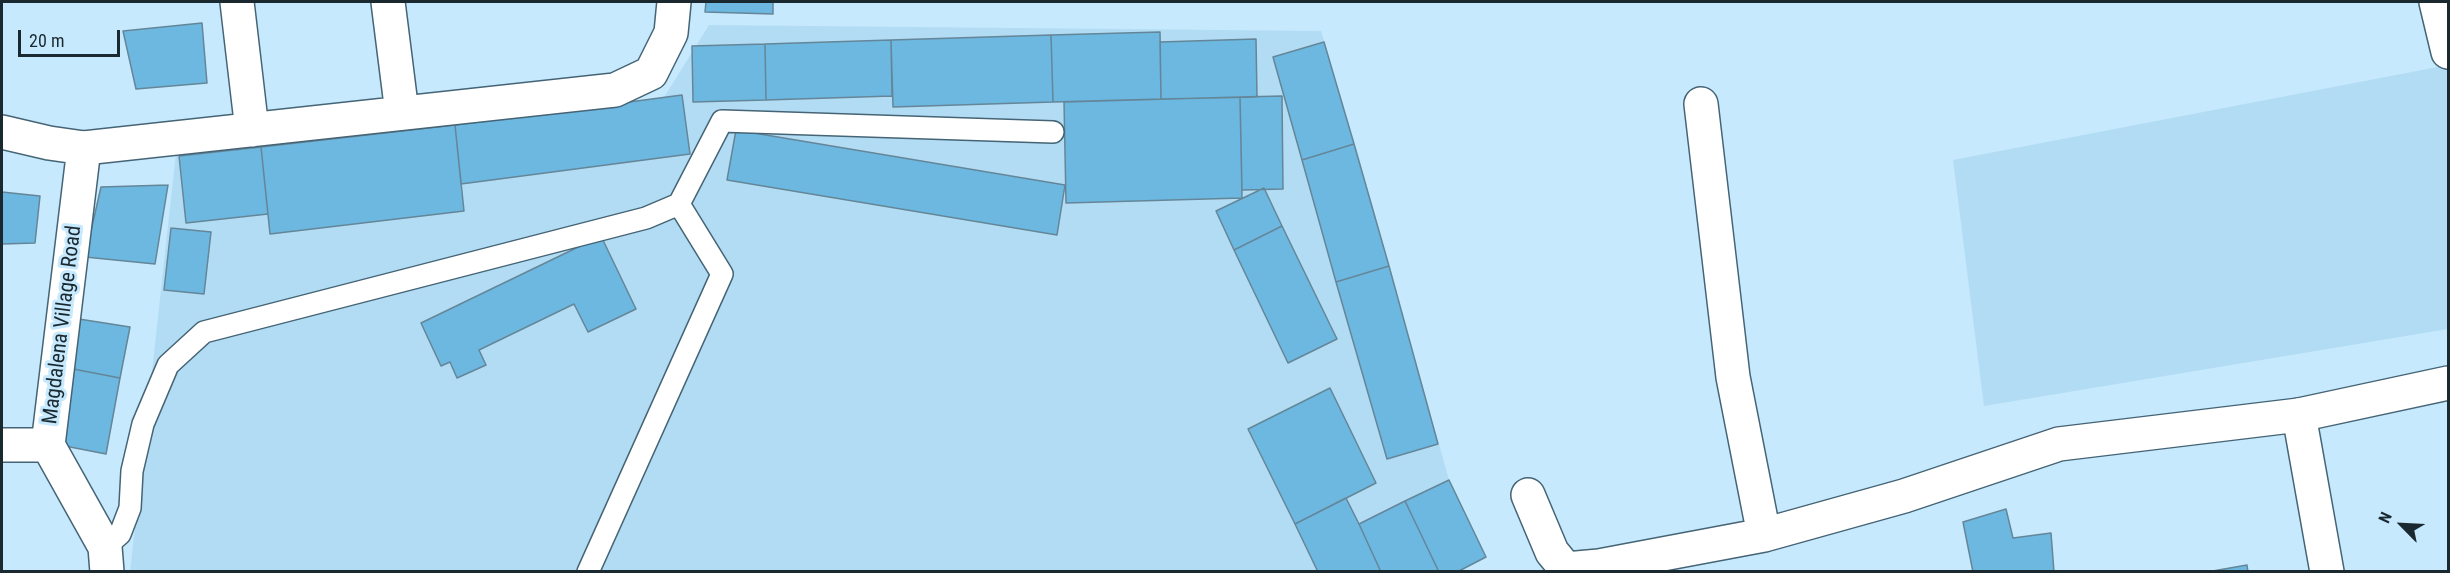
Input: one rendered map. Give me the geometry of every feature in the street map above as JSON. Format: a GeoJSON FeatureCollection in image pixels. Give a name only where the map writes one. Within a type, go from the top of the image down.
{"type":"FeatureCollection","features":[{"type":"Feature","properties":{"kind":"street"},"geometry":{"type":"LineString","coordinates":[[237,2],[252,130]]}},
{"type":"Feature","properties":{"kind":"street"},"geometry":{"type":"LineString","coordinates":[[388,2],[402,114]]}},
{"type":"Feature","properties":{"kind":"street"},"geometry":{"type":"LineString","coordinates":[[2,131],[50,143],[84,148],[615,90],[651,73],[670,33],[674,2]]}},
{"type":"Feature","properties":{"kind":"street"},"geometry":{"type":"LineString","coordinates":[[2436,2],[2448,52]]}},
{"type":"Feature","properties":{"kind":"street"},"geometry":{"type":"LineString","coordinates":[[1701,104],[1733,377],[1764,535]]}},
{"type":"Feature","properties":{"kind":"street","name":"Magdalena Village Road"},"geometry":{"type":"LineString","coordinates":[[84,148],[48,445],[106,559]]}},
{"type":"Feature","properties":{"kind":"street"},"geometry":{"type":"LineString","coordinates":[[1527,495],[1552,552],[1566,569],[1599,566],[1764,535],[1904,496],[2059,444],[2299,415],[2448,383]]}},
{"type":"Feature","properties":{"kind":"street"},"geometry":{"type":"LineString","coordinates":[[2299,415],[2327,572]]}},
{"type":"Feature","properties":{"kind":"street"},"geometry":{"type":"LineString","coordinates":[[2,445],[48,445]]}},
{"type":"Feature","properties":{"kind":"lane"},"geometry":{"type":"LineString","coordinates":[[106,559],[120,534],[130,508],[132,471],[142,424],[168,365],[204,332],[646,218],[680,204],[722,121],[1053,132]]}},
{"type":"Feature","properties":{"kind":"lane"},"geometry":{"type":"LineString","coordinates":[[588,572],[722,274],[680,204]]}},
{"type":"Feature","properties":{"kind":"shaded area"},"geometry":{"type":"Polygon","coordinates":[[[709,25],[1321,31],[1357,150],[1449,480],[1457,572],[130,572],[176,153],[663,99],[709,25]]]}},
{"type":"Feature","properties":{"kind":"shaded area"},"geometry":{"type":"Polygon","coordinates":[[[2448,65],[2448,329],[1984,406],[1953,160],[2448,65]]]}},
{"type":"Feature","properties":{"kind":"building"},"geometry":{"type":"Polygon","coordinates":[[[706,2],[773,2],[773,14],[705,12],[706,2]]]}},
{"type":"Feature","properties":{"kind":"building"},"geometry":{"type":"Polygon","coordinates":[[[202,23],[207,83],[136,89],[123,31],[202,23]]]}},
{"type":"Feature","properties":{"kind":"building"},"geometry":{"type":"Polygon","coordinates":[[[1160,32],[1161,99],[1053,102],[1051,35],[1160,32]]]}},
{"type":"Feature","properties":{"kind":"building"},"geometry":{"type":"Polygon","coordinates":[[[1051,35],[1053,102],[893,107],[891,40],[1051,35]]]}},
{"type":"Feature","properties":{"kind":"building"},"geometry":{"type":"Polygon","coordinates":[[[1256,39],[1257,97],[1161,99],[1160,42],[1256,39]]]}},
{"type":"Feature","properties":{"kind":"building"},"geometry":{"type":"Polygon","coordinates":[[[891,40],[892,96],[766,100],[765,44],[891,40]]]}},
{"type":"Feature","properties":{"kind":"building"},"geometry":{"type":"Polygon","coordinates":[[[1324,42],[1354,144],[1302,160],[1273,57],[1324,42]]]}},
{"type":"Feature","properties":{"kind":"building"},"geometry":{"type":"Polygon","coordinates":[[[765,44],[766,100],[693,102],[692,46],[765,44]]]}},
{"type":"Feature","properties":{"kind":"building"},"geometry":{"type":"Polygon","coordinates":[[[682,95],[690,154],[461,184],[455,125],[682,95]]]}},
{"type":"Feature","properties":{"kind":"building"},"geometry":{"type":"Polygon","coordinates":[[[1282,96],[1283,189],[1242,190],[1240,97],[1282,96]]]}},
{"type":"Feature","properties":{"kind":"building"},"geometry":{"type":"Polygon","coordinates":[[[1240,97],[1242,198],[1066,203],[1064,102],[1240,97]]]}},
{"type":"Feature","properties":{"kind":"building"},"geometry":{"type":"Polygon","coordinates":[[[455,125],[464,211],[270,234],[261,147],[455,125]]]}},
{"type":"Feature","properties":{"kind":"building"},"geometry":{"type":"Polygon","coordinates":[[[736,130],[1065,185],[1057,235],[727,180],[736,130]]]}},
{"type":"Feature","properties":{"kind":"building"},"geometry":{"type":"Polygon","coordinates":[[[1354,144],[1389,266],[1336,282],[1302,160],[1354,144]]]}},
{"type":"Feature","properties":{"kind":"building"},"geometry":{"type":"Polygon","coordinates":[[[261,147],[268,214],[186,223],[179,156],[261,147]]]}},
{"type":"Feature","properties":{"kind":"building"},"geometry":{"type":"Polygon","coordinates":[[[168,185],[155,264],[85,257],[101,187],[168,185]]]}},
{"type":"Feature","properties":{"kind":"building"},"geometry":{"type":"Polygon","coordinates":[[[1264,188],[1282,226],[1234,250],[1216,211],[1264,188]]]}},
{"type":"Feature","properties":{"kind":"building"},"geometry":{"type":"Polygon","coordinates":[[[2,192],[40,196],[35,243],[2,244],[2,192]]]}},
{"type":"Feature","properties":{"kind":"building"},"geometry":{"type":"Polygon","coordinates":[[[1282,226],[1337,339],[1288,363],[1234,250],[1282,226]]]}},
{"type":"Feature","properties":{"kind":"building"},"geometry":{"type":"Polygon","coordinates":[[[171,228],[211,232],[204,294],[164,290],[171,228]]]}},
{"type":"Feature","properties":{"kind":"building"},"geometry":{"type":"Polygon","coordinates":[[[601,236],[636,309],[588,332],[574,304],[479,350],[486,365],[457,378],[450,362],[441,366],[421,323],[601,236]]]}},
{"type":"Feature","properties":{"kind":"building"},"geometry":{"type":"Polygon","coordinates":[[[1389,266],[1438,444],[1387,459],[1336,282],[1389,266]]]}},
{"type":"Feature","properties":{"kind":"building"},"geometry":{"type":"Polygon","coordinates":[[[79,319],[130,327],[120,378],[68,368],[79,319]]]}},
{"type":"Feature","properties":{"kind":"building"},"geometry":{"type":"Polygon","coordinates":[[[68,368],[120,378],[106,454],[65,446],[68,368]]]}},
{"type":"Feature","properties":{"kind":"building"},"geometry":{"type":"Polygon","coordinates":[[[1330,388],[1376,483],[1295,524],[1248,429],[1330,388]]]}},
{"type":"Feature","properties":{"kind":"building"},"geometry":{"type":"Polygon","coordinates":[[[1449,480],[1486,557],[1457,572],[1439,572],[1405,501],[1449,480]]]}},
{"type":"Feature","properties":{"kind":"building"},"geometry":{"type":"Polygon","coordinates":[[[1346,498],[1381,572],[1318,572],[1295,524],[1346,498]]]}},
{"type":"Feature","properties":{"kind":"building"},"geometry":{"type":"Polygon","coordinates":[[[1405,501],[1439,572],[1381,572],[1359,524],[1405,501]]]}},
{"type":"Feature","properties":{"kind":"building"},"geometry":{"type":"Polygon","coordinates":[[[2006,509],[2013,538],[2051,533],[2054,572],[1973,572],[1963,522],[2006,509]]]}},
{"type":"Feature","properties":{"kind":"building"},"geometry":{"type":"Polygon","coordinates":[[[2247,565],[2248,572],[2207,572],[2247,565]]]}}]}
